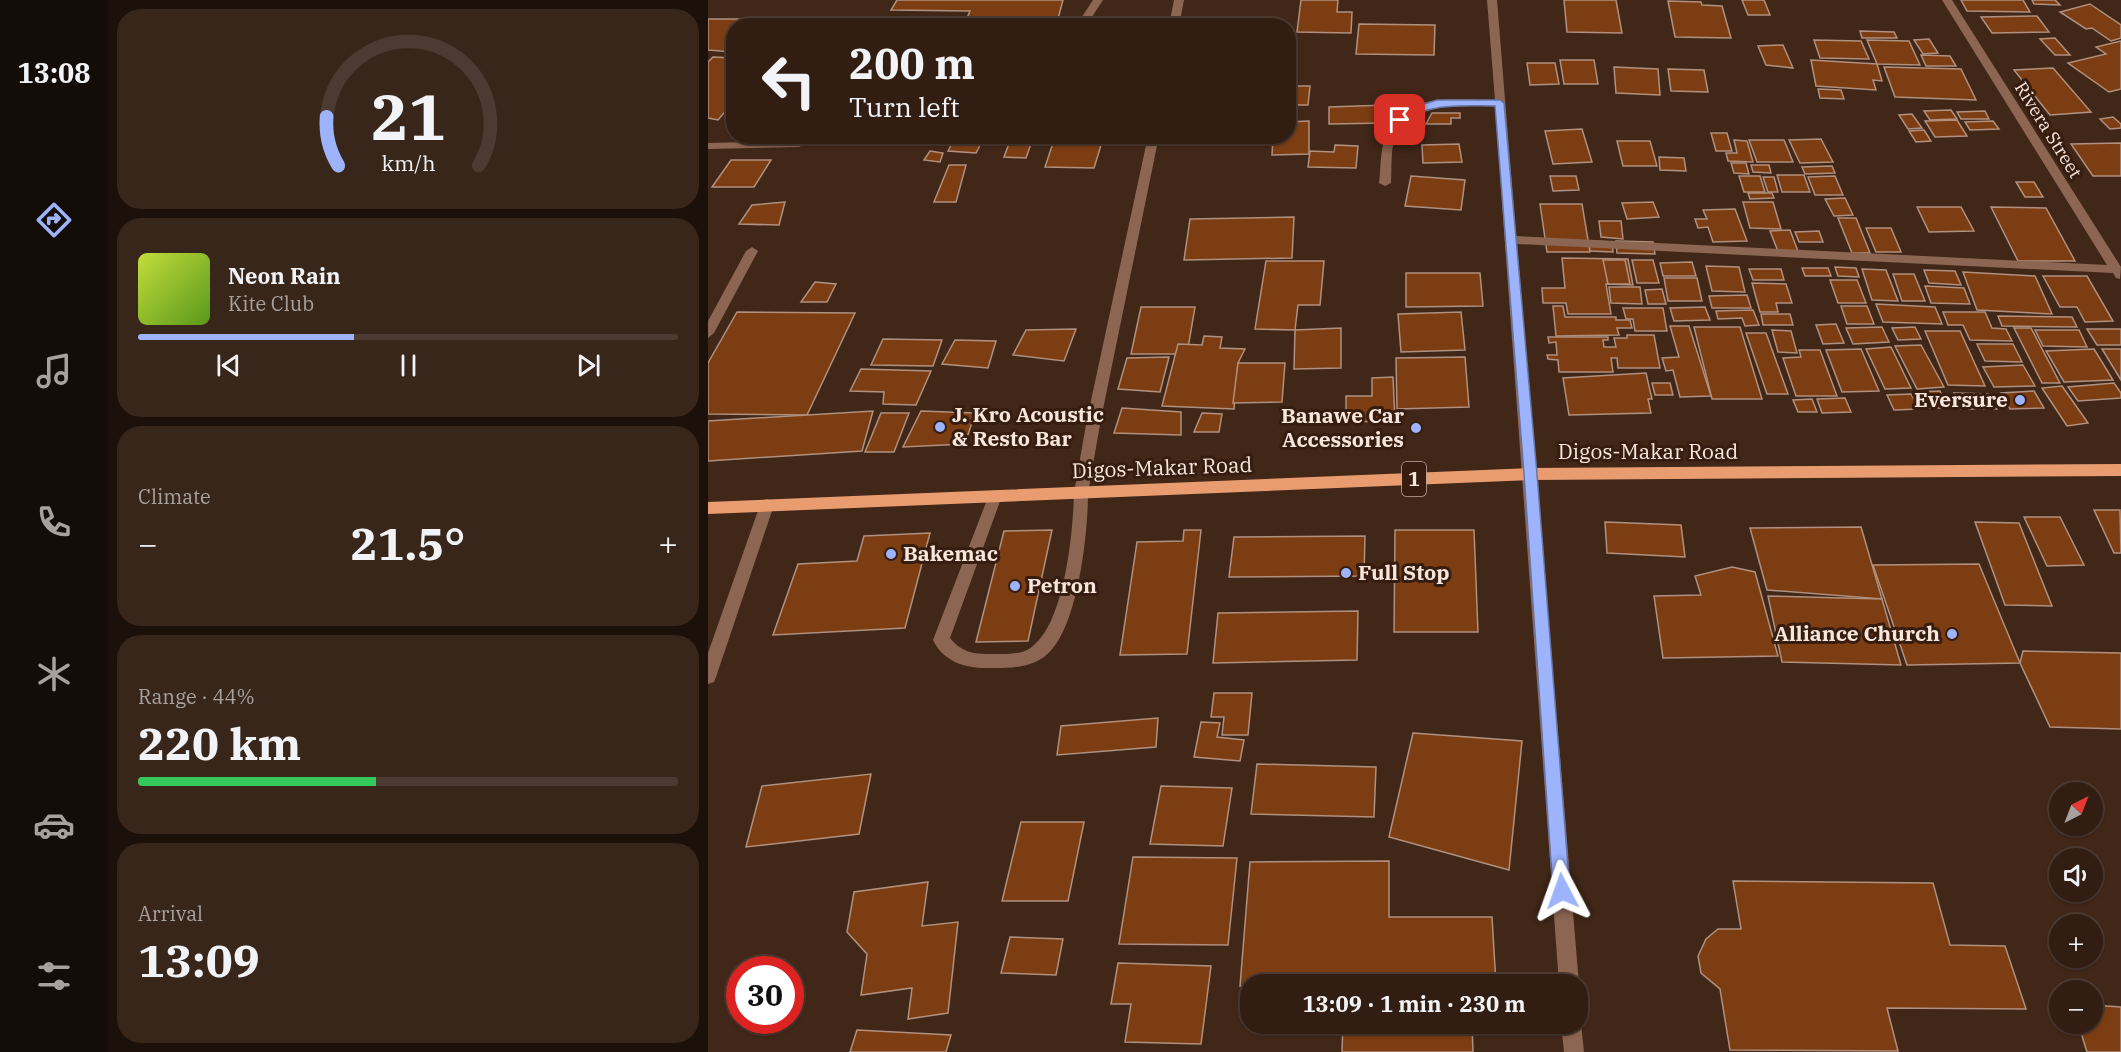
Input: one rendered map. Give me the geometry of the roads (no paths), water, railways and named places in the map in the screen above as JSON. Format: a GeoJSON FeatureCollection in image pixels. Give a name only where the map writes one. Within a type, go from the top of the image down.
{"type":"FeatureCollection","features":[{"type":"Feature","properties":{"kind":"main road","name":"Digos-Makar Road"},"geometry":{"type":"LineString","coordinates":[[708,508],[1531,474],[2121,470]]}},
{"type":"Feature","properties":{"kind":"street"},"geometry":{"type":"LineString","coordinates":[[1086,18],[1098,0]]}},
{"type":"Feature","properties":{"kind":"street"},"geometry":{"type":"LineString","coordinates":[[1176,18],[1179,0]]}},
{"type":"Feature","properties":{"kind":"street"},"geometry":{"type":"LineString","coordinates":[[1492,0],[1531,474],[1568,974]]}},
{"type":"Feature","properties":{"kind":"street","name":"Rivera Street"},"geometry":{"type":"LineString","coordinates":[[1947,0],[2118,273]]}},
{"type":"Feature","properties":{"kind":"street"},"geometry":{"type":"LineString","coordinates":[[1385,183],[1392,132],[1400,120],[1411,111],[1437,103],[1500,103]]}},
{"type":"Feature","properties":{"kind":"street"},"geometry":{"type":"LineString","coordinates":[[708,146],[799,144]]}},
{"type":"Feature","properties":{"kind":"street"},"geometry":{"type":"LineString","coordinates":[[995,496],[941,640],[951,654],[968,661],[1022,661],[1040,651],[1054,634],[1081,531],[1081,492],[1094,418],[1152,144]]}},
{"type":"Feature","properties":{"kind":"street"},"geometry":{"type":"LineString","coordinates":[[1510,240],[2118,273]]}},
{"type":"Feature","properties":{"kind":"street"},"geometry":{"type":"LineString","coordinates":[[708,333],[752,251]]}},
{"type":"Feature","properties":{"kind":"street"},"geometry":{"type":"LineString","coordinates":[[708,677],[767,505]]}},
{"type":"Feature","properties":{"kind":"street"},"geometry":{"type":"LineString","coordinates":[[1572,1034],[1574,1052]]}},
{"type":"Feature","properties":{"kind":"place","name":"Eversure"},"geometry":{"type":"Point","coordinates":[2020,400]}},
{"type":"Feature","properties":{"kind":"place","name":"J. Kro Acoustic & Resto Bar"},"geometry":{"type":"Point","coordinates":[940,427]}},
{"type":"Feature","properties":{"kind":"place","name":"Banawe Car Accessories"},"geometry":{"type":"Point","coordinates":[1416,428]}},
{"type":"Feature","properties":{"kind":"place","name":"Bakemac"},"geometry":{"type":"Point","coordinates":[891,554]}},
{"type":"Feature","properties":{"kind":"place","name":"Full Stop"},"geometry":{"type":"Point","coordinates":[1346,573]}},
{"type":"Feature","properties":{"kind":"place","name":"Petron"},"geometry":{"type":"Point","coordinates":[1015,586]}},
{"type":"Feature","properties":{"kind":"place","name":"Alliance Church"},"geometry":{"type":"Point","coordinates":[1952,634]}}]}
